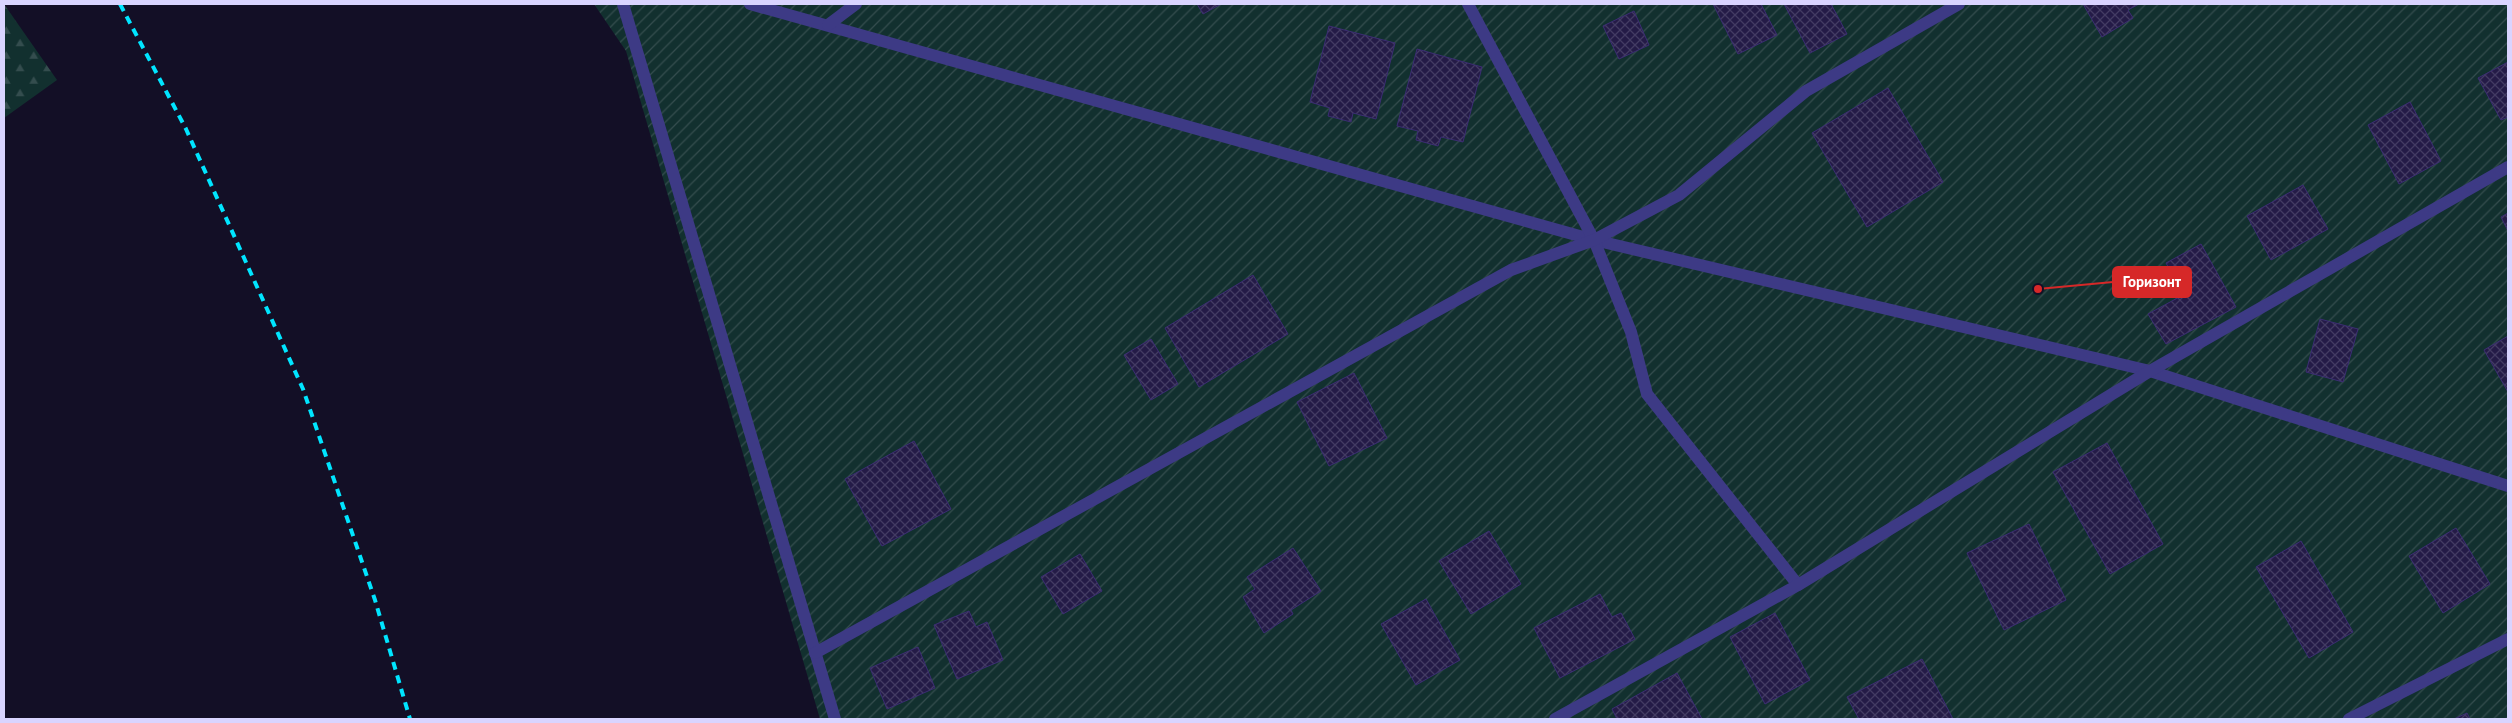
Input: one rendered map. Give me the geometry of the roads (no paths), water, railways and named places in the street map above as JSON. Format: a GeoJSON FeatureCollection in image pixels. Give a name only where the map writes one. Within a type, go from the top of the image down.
{"type":"FeatureCollection","features":[{"type":"Feature","properties":{"kind":"lane"},"geometry":{"type":"LineString","coordinates":[[623,4],[835,719]]}},
{"type":"Feature","properties":{"kind":"lane"},"geometry":{"type":"LineString","coordinates":[[750,4],[1594,240],[2150,371],[2508,486]]}},
{"type":"Feature","properties":{"kind":"lane"},"geometry":{"type":"LineString","coordinates":[[828,25],[856,4]]}},
{"type":"Feature","properties":{"kind":"lane"},"geometry":{"type":"LineString","coordinates":[[1468,4],[1594,240],[1631,332],[1647,394],[1798,585]]}},
{"type":"Feature","properties":{"kind":"lane"},"geometry":{"type":"LineString","coordinates":[[815,653],[1511,270],[1594,240],[1679,195],[1806,91],[1959,4]]}},
{"type":"Feature","properties":{"kind":"lane"},"geometry":{"type":"LineString","coordinates":[[1555,719],[1798,585],[2150,371],[2508,167]]}},
{"type":"Feature","properties":{"kind":"lane"},"geometry":{"type":"LineString","coordinates":[[2349,719],[2508,639]]}},
{"type":"Feature","properties":{"kind":"railway"},"geometry":{"type":"LineString","coordinates":[[120,4],[186,129],[303,389],[375,600],[410,719]]}},
{"type":"Feature","properties":{"kind":"place","name":"Горизонт"},"geometry":{"type":"Point","coordinates":[2038,289]}}]}
